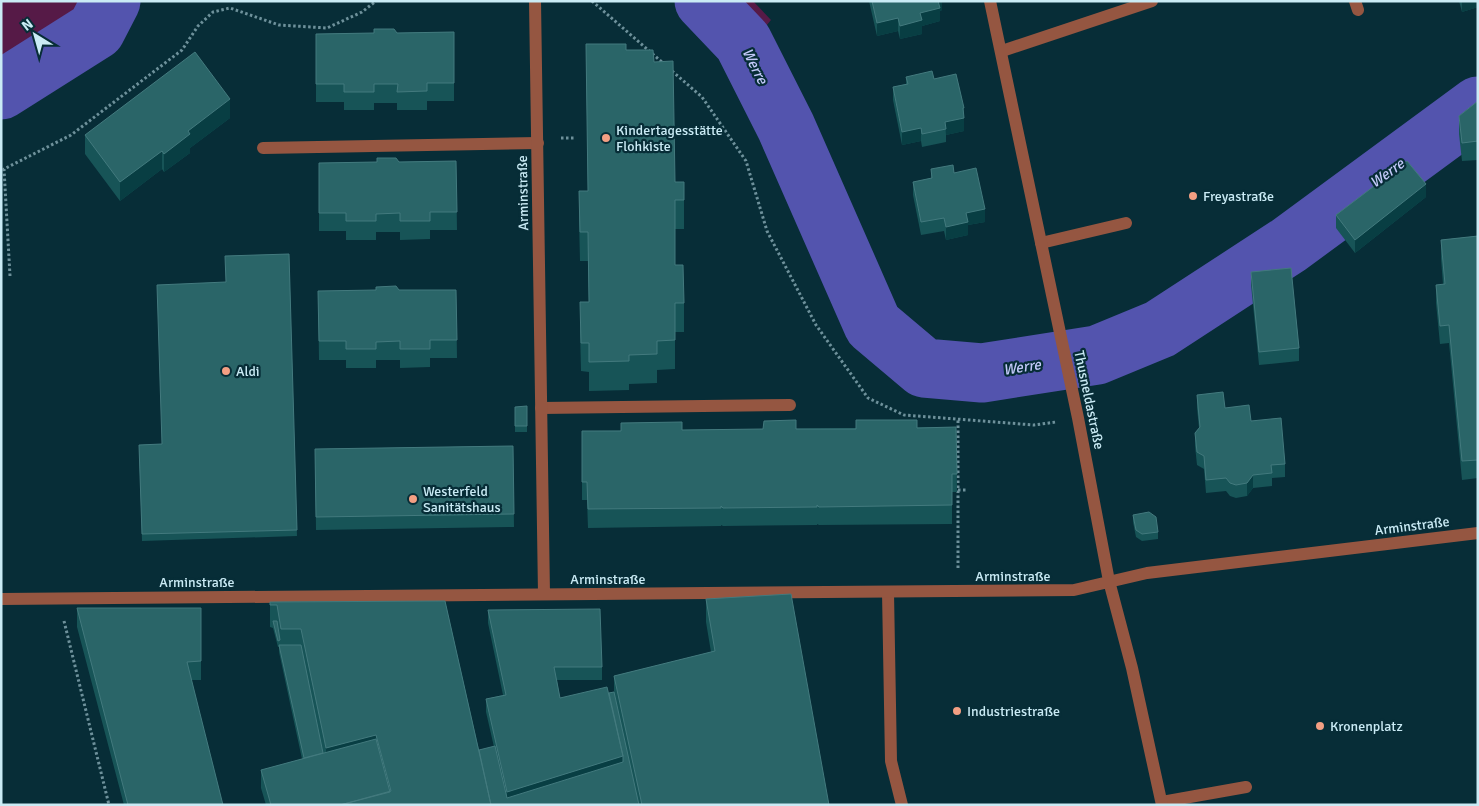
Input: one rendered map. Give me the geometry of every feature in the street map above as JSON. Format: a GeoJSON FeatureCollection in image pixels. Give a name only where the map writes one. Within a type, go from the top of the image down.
{"type":"FeatureCollection","features":[{"type":"Feature","properties":{"kind":"street","name":"Arminstraße"},"geometry":{"type":"LineString","coordinates":[[535,1],[544,594]]}},
{"type":"Feature","properties":{"kind":"street","name":"Thusneldastraße"},"geometry":{"type":"LineString","coordinates":[[990,1],[1078,418],[1109,581],[1132,668],[1162,803]]}},
{"type":"Feature","properties":{"kind":"street"},"geometry":{"type":"LineString","coordinates":[[1002,51],[1152,1]]}},
{"type":"Feature","properties":{"kind":"street"},"geometry":{"type":"LineString","coordinates":[[263,148],[538,143]]}},
{"type":"Feature","properties":{"kind":"street"},"geometry":{"type":"LineString","coordinates":[[1041,243],[1126,223]]}},
{"type":"Feature","properties":{"kind":"street"},"geometry":{"type":"LineString","coordinates":[[541,408],[790,405]]}},
{"type":"Feature","properties":{"kind":"street","name":"Arminstraße"},"geometry":{"type":"LineString","coordinates":[[1,599],[1074,590],[1146,573],[1478,533]]}},
{"type":"Feature","properties":{"kind":"street"},"geometry":{"type":"LineString","coordinates":[[888,592],[891,761],[902,805]]}},
{"type":"Feature","properties":{"kind":"street"},"geometry":{"type":"LineString","coordinates":[[1162,803],[1246,786]]}},
{"type":"Feature","properties":{"kind":"path"},"geometry":{"type":"LineString","coordinates":[[10,276],[4,169],[71,135],[182,50],[198,26],[213,12],[230,8],[279,25],[327,28],[362,12],[376,1]]}},
{"type":"Feature","properties":{"kind":"path"},"geometry":{"type":"LineString","coordinates":[[592,1],[702,97],[746,161],[767,231],[816,326],[868,398],[904,415],[1034,425],[1078,418]]}},
{"type":"Feature","properties":{"kind":"path"},"geometry":{"type":"LineString","coordinates":[[958,419],[958,591]]}},
{"type":"Feature","properties":{"kind":"path"},"geometry":{"type":"LineString","coordinates":[[958,490],[966,490]]}},
{"type":"Feature","properties":{"kind":"path"},"geometry":{"type":"LineString","coordinates":[[59,598],[109,805]]}},
{"type":"Feature","properties":{"kind":"shaded area"},"geometry":{"type":"Polygon","coordinates":[[[1,1],[98,1],[89,22],[1,74],[1,1]]]}},
{"type":"Feature","properties":{"kind":"shaded area"},"geometry":{"type":"Polygon","coordinates":[[[728,1],[753,1],[771,20],[761,32],[728,1]]]}},
{"type":"Feature","properties":{"kind":"building"},"geometry":{"type":"Polygon","coordinates":[[[872,1],[938,1],[940,8],[920,13],[922,20],[900,26],[898,18],[877,23],[872,1]]]}},
{"type":"Feature","properties":{"kind":"building"},"geometry":{"type":"Polygon","coordinates":[[[374,29],[394,29],[397,33],[454,32],[454,83],[427,83],[427,91],[397,92],[398,84],[374,84],[374,92],[344,92],[344,84],[316,84],[316,34],[374,33],[374,29]]]}},
{"type":"Feature","properties":{"kind":"building"},"geometry":{"type":"Polygon","coordinates":[[[586,44],[626,44],[626,50],[653,50],[654,62],[673,61],[675,182],[684,182],[684,200],[675,200],[675,265],[683,265],[684,303],[675,303],[675,340],[657,341],[657,354],[629,355],[629,361],[589,362],[589,343],[581,343],[580,302],[589,302],[588,232],[580,232],[579,191],[588,191],[586,44]]]}},
{"type":"Feature","properties":{"kind":"building"},"geometry":{"type":"Polygon","coordinates":[[[195,52],[230,99],[188,131],[190,134],[164,154],[162,151],[120,182],[85,135],[195,52]]]}},
{"type":"Feature","properties":{"kind":"building"},"geometry":{"type":"Polygon","coordinates":[[[932,71],[934,79],[956,74],[964,108],[964,118],[945,122],[946,129],[922,134],[921,128],[902,132],[893,87],[908,84],[906,77],[932,71]]]}},
{"type":"Feature","properties":{"kind":"building"},"geometry":{"type":"Polygon","coordinates":[[[1478,101],[1478,141],[1462,143],[1459,116],[1478,101]]]}},
{"type":"Feature","properties":{"kind":"building"},"geometry":{"type":"Polygon","coordinates":[[[377,158],[396,158],[399,162],[456,161],[457,212],[430,212],[430,221],[400,221],[400,213],[376,214],[376,221],[346,221],[346,213],[319,213],[319,163],[377,162],[377,158]]]}},
{"type":"Feature","properties":{"kind":"building"},"geometry":{"type":"Polygon","coordinates":[[[1407,161],[1426,184],[1355,240],[1336,215],[1407,161]]]}},
{"type":"Feature","properties":{"kind":"building"},"geometry":{"type":"Polygon","coordinates":[[[953,165],[954,173],[976,168],[985,209],[966,213],[968,222],[946,227],[944,218],[921,222],[913,182],[932,178],[931,169],[953,165]]]}},
{"type":"Feature","properties":{"kind":"building"},"geometry":{"type":"Polygon","coordinates":[[[1478,236],[1478,460],[1462,461],[1449,325],[1440,326],[1436,285],[1445,284],[1441,240],[1478,236]]]}},
{"type":"Feature","properties":{"kind":"building","name":"Aldi"},"geometry":{"type":"Polygon","coordinates":[[[289,254],[297,530],[142,534],[139,445],[162,444],[157,285],[226,282],[225,256],[289,254]]]}},
{"type":"Feature","properties":{"kind":"building"},"geometry":{"type":"Polygon","coordinates":[[[1291,268],[1299,348],[1259,352],[1251,272],[1291,268]]]}},
{"type":"Feature","properties":{"kind":"building"},"geometry":{"type":"Polygon","coordinates":[[[396,286],[399,290],[456,290],[457,340],[430,340],[430,349],[400,349],[400,341],[376,342],[376,349],[346,349],[346,341],[319,341],[318,291],[376,290],[376,287],[396,286]]]}},
{"type":"Feature","properties":{"kind":"building"},"geometry":{"type":"Polygon","coordinates":[[[1223,392],[1225,408],[1249,405],[1251,421],[1281,418],[1285,464],[1271,465],[1272,473],[1253,475],[1247,483],[1236,485],[1230,483],[1226,478],[1206,480],[1204,456],[1197,452],[1195,433],[1200,427],[1197,395],[1223,392]]]}},
{"type":"Feature","properties":{"kind":"building"},"geometry":{"type":"Polygon","coordinates":[[[527,406],[527,426],[515,426],[515,407],[527,406]]]}},
{"type":"Feature","properties":{"kind":"building"},"geometry":{"type":"Polygon","coordinates":[[[796,420],[796,429],[856,429],[856,420],[917,420],[917,428],[956,427],[957,474],[952,474],[952,505],[819,507],[817,505],[817,507],[723,508],[721,506],[721,508],[588,509],[587,482],[582,482],[582,431],[621,431],[621,423],[682,422],[682,430],[763,429],[764,421],[796,420]]]}},
{"type":"Feature","properties":{"kind":"building"},"geometry":{"type":"Polygon","coordinates":[[[513,446],[514,514],[316,517],[315,449],[513,446]]]}},
{"type":"Feature","properties":{"kind":"building"},"geometry":{"type":"Polygon","coordinates":[[[1149,512],[1156,517],[1158,532],[1142,534],[1136,530],[1133,515],[1149,512]]]}},
{"type":"Feature","properties":{"kind":"building"},"geometry":{"type":"Polygon","coordinates":[[[791,594],[829,805],[642,805],[614,676],[715,651],[706,599],[791,594]]]}},
{"type":"Feature","properties":{"kind":"building"},"geometry":{"type":"Polygon","coordinates":[[[445,601],[491,805],[340,805],[391,791],[376,735],[326,748],[301,629],[281,629],[277,605],[270,605],[270,602],[445,601]]]}},
{"type":"Feature","properties":{"kind":"building"},"geometry":{"type":"Polygon","coordinates":[[[77,608],[201,608],[201,661],[187,662],[223,805],[128,805],[77,608]]]}},
{"type":"Feature","properties":{"kind":"building"},"geometry":{"type":"Polygon","coordinates":[[[600,609],[602,667],[554,667],[560,698],[607,687],[623,756],[507,792],[486,699],[506,695],[488,610],[600,609]]]}},
{"type":"Feature","properties":{"kind":"building"},"geometry":{"type":"Polygon","coordinates":[[[273,621],[277,621],[280,640],[278,641],[273,621]]]}},
{"type":"Feature","properties":{"kind":"building"},"geometry":{"type":"Polygon","coordinates":[[[279,645],[301,645],[323,753],[304,758],[279,645]]]}},
{"type":"Feature","properties":{"kind":"building"},"geometry":{"type":"Polygon","coordinates":[[[614,692],[639,805],[491,805],[479,750],[495,746],[507,798],[623,762],[609,693],[614,692]]]}},
{"type":"Feature","properties":{"kind":"building"},"geometry":{"type":"Polygon","coordinates":[[[376,739],[390,792],[340,805],[271,805],[261,770],[376,739]]]}},
{"type":"Feature","properties":{"kind":"waterway","name":"Werre"},"geometry":{"type":"LineString","coordinates":[[1,90],[96,30],[111,1]]}},
{"type":"Feature","properties":{"kind":"waterway","name":"Werre"},"geometry":{"type":"LineString","coordinates":[[704,1],[743,42],[786,127],[873,325],[924,368],[982,373],[1097,355],[1160,329],[1289,245],[1478,106]]}},
{"type":"Feature","properties":{"kind":"place","name":"Kindertagesstätte Flohkiste"},"geometry":{"type":"Point","coordinates":[606,138]}},
{"type":"Feature","properties":{"kind":"place","name":"Freyastraße"},"geometry":{"type":"Point","coordinates":[1193,196]}},
{"type":"Feature","properties":{"kind":"place","name":"Aldi"},"geometry":{"type":"Point","coordinates":[226,371]}},
{"type":"Feature","properties":{"kind":"place","name":"Westerfeld Sanitätshaus"},"geometry":{"type":"Point","coordinates":[413,499]}},
{"type":"Feature","properties":{"kind":"place","name":"Industriestraße"},"geometry":{"type":"Point","coordinates":[957,711]}},
{"type":"Feature","properties":{"kind":"place","name":"Kronenplatz"},"geometry":{"type":"Point","coordinates":[1320,726]}}]}
